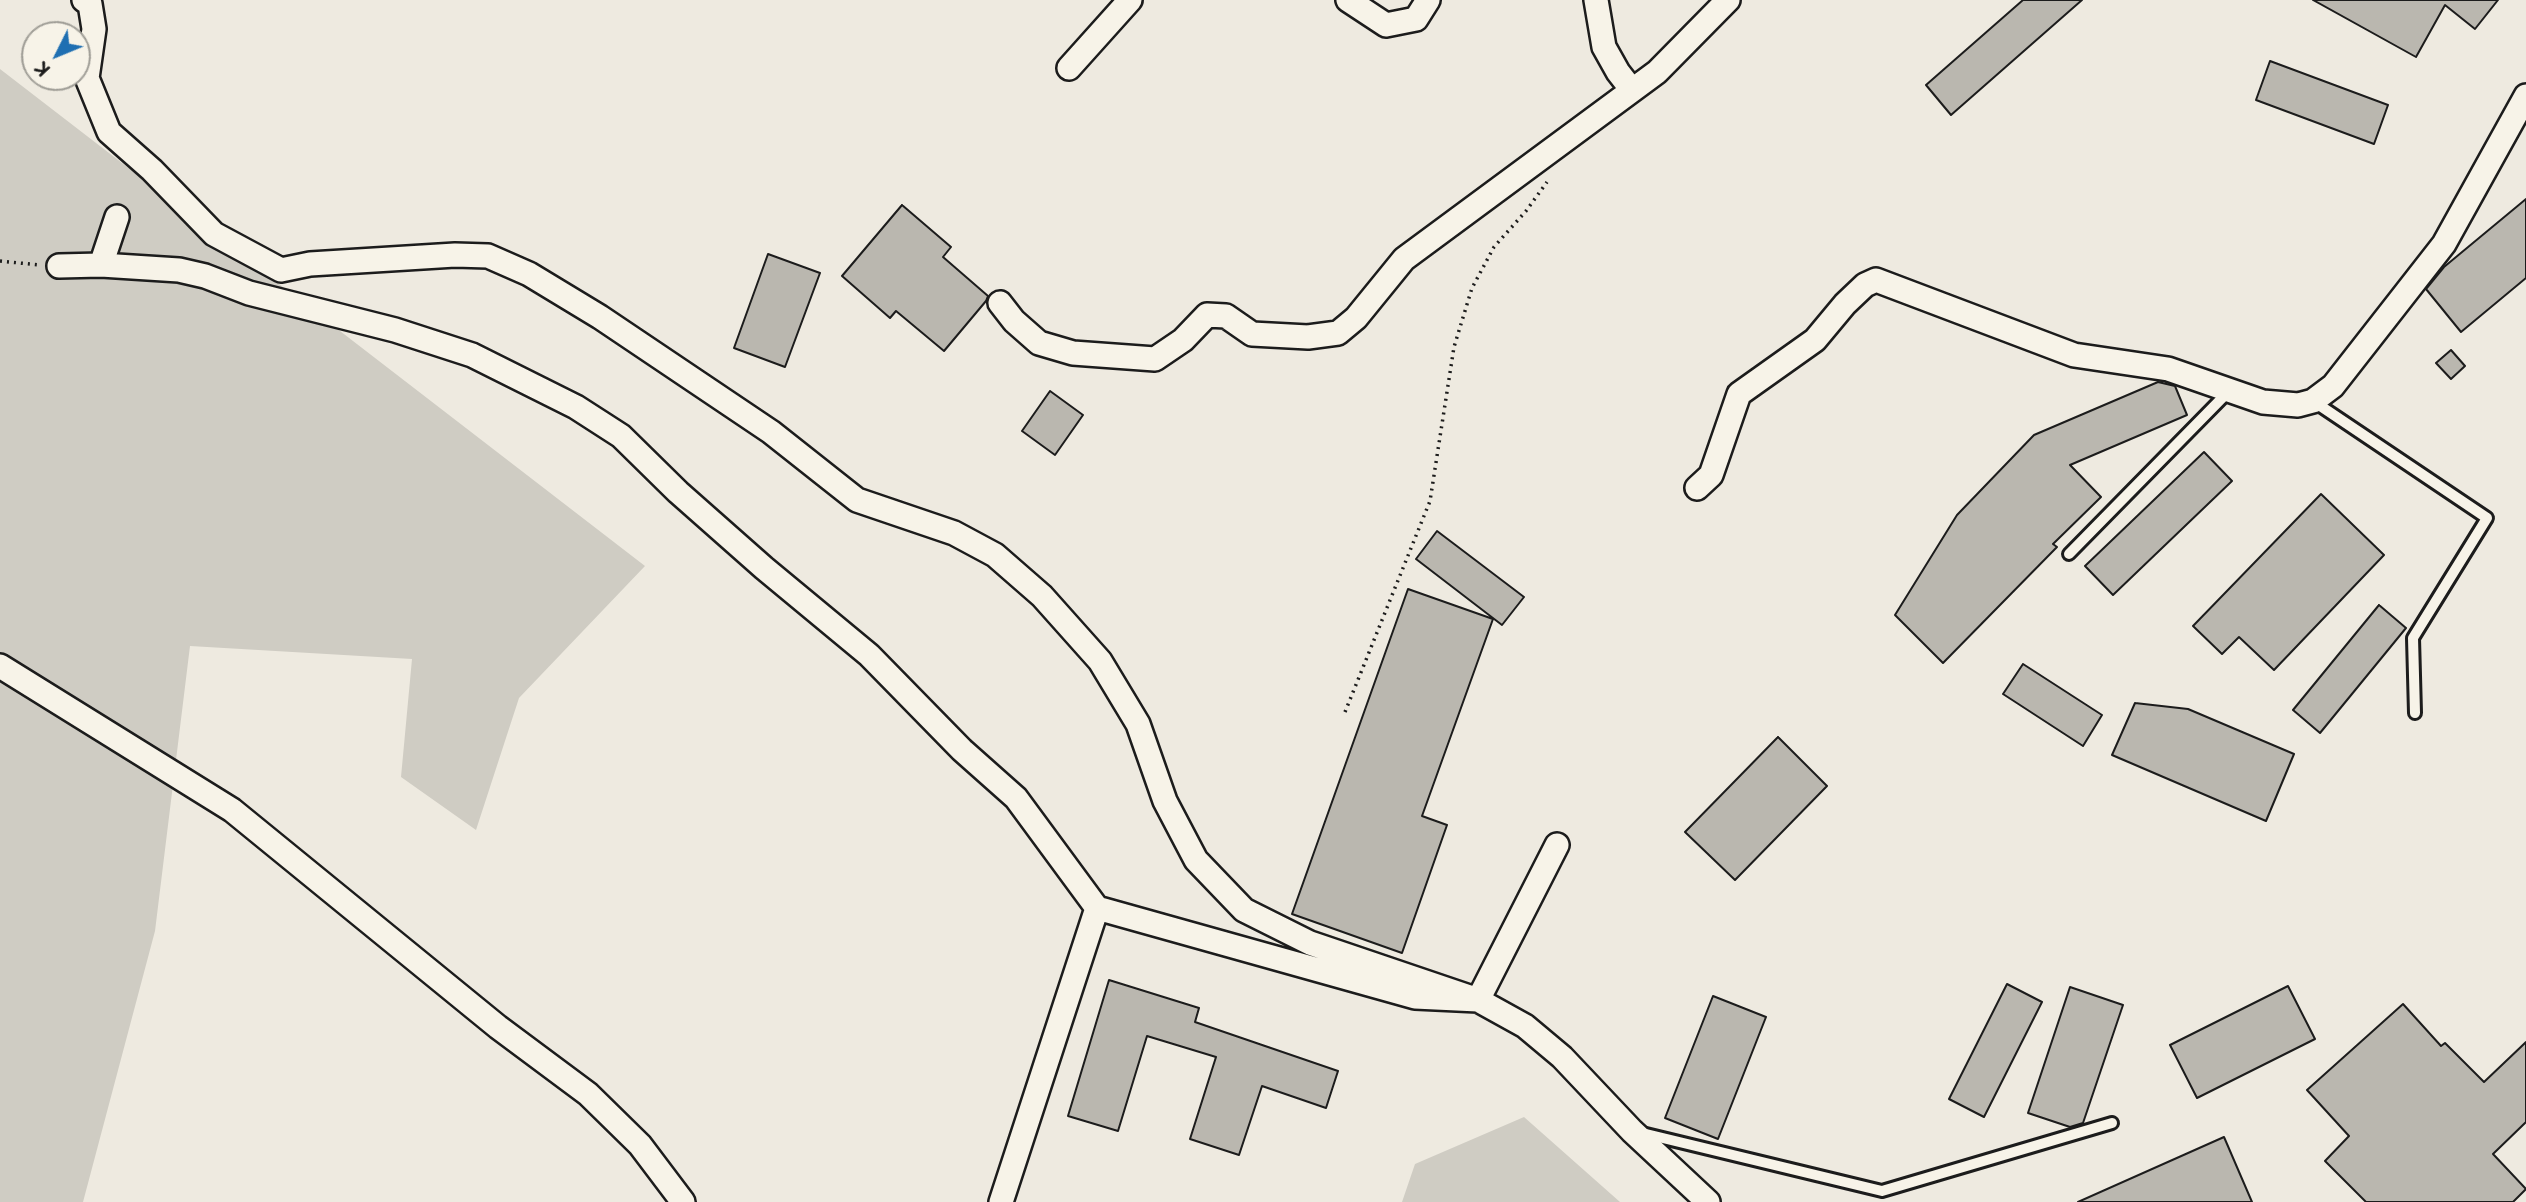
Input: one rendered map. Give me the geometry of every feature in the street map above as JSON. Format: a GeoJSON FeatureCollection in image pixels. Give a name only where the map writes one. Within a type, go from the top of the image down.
{"type":"FeatureCollection","features":[{"type":"Feature","properties":{"kind":"street"},"geometry":{"type":"LineString","coordinates":[[1069,68],[1130,0]]}},
{"type":"Feature","properties":{"kind":"street"},"geometry":{"type":"LineString","coordinates":[[1348,0],[1386,25],[1416,19],[1428,0]]}},
{"type":"Feature","properties":{"kind":"street"},"geometry":{"type":"LineString","coordinates":[[1596,0],[1605,47],[1618,72],[1632,90]]}},
{"type":"Feature","properties":{"kind":"street"},"geometry":{"type":"LineString","coordinates":[[1000,303],[1014,321],[1039,343],[1073,353],[1155,359],[1183,340],[1207,315],[1226,316],[1252,334],[1308,337],[1338,333],[1356,317],[1404,259],[1657,72],[1728,0]]}},
{"type":"Feature","properties":{"kind":"street"},"geometry":{"type":"LineString","coordinates":[[89,1],[94,29],[87,78],[109,132],[152,170],[214,234],[281,270],[310,264],[455,255],[488,256],[529,274],[600,317],[771,432],[857,500],[954,533],[995,555],[1042,596],[1101,661],[1138,724],[1165,801],[1196,860],[1244,910],[1310,943],[1478,1000],[1525,1026],[1562,1058],[1633,1131],[1708,1202]]}},
{"type":"Feature","properties":{"kind":"street"},"geometry":{"type":"LineString","coordinates":[[1696,488],[1710,475],[1739,394],[1815,340],[1845,304],[1865,285],[1876,280],[2074,355],[2168,369],[2263,402],[2298,405],[2313,401],[2333,386],[2444,244],[2526,96]]}},
{"type":"Feature","properties":{"kind":"street"},"geometry":{"type":"LineString","coordinates":[[101,265],[117,216]]}},
{"type":"Feature","properties":{"kind":"street"},"geometry":{"type":"LineString","coordinates":[[59,266],[101,265],[179,270],[205,276],[249,293],[395,330],[472,355],[576,407],[621,436],[678,492],[755,560],[869,655],[962,750],[1016,798],[1097,908],[1415,997],[1478,1000]]}},
{"type":"Feature","properties":{"kind":"street"},"geometry":{"type":"LineString","coordinates":[[0,666],[232,810],[498,1027],[588,1094],[640,1145],[683,1202]]}},
{"type":"Feature","properties":{"kind":"street"},"geometry":{"type":"LineString","coordinates":[[1478,1000],[1557,845]]}},
{"type":"Feature","properties":{"kind":"street"},"geometry":{"type":"LineString","coordinates":[[1001,1202],[1097,908]]}},
{"type":"Feature","properties":{"kind":"lane"},"geometry":{"type":"LineString","coordinates":[[2069,554],[2230,390]]}},
{"type":"Feature","properties":{"kind":"lane"},"geometry":{"type":"LineString","coordinates":[[2313,401],[2487,518],[2413,638],[2415,713]]}},
{"type":"Feature","properties":{"kind":"lane"},"geometry":{"type":"LineString","coordinates":[[1633,1131],[1882,1191],[2112,1123]]}},
{"type":"Feature","properties":{"kind":"path"},"geometry":{"type":"LineString","coordinates":[[1345,712],[1430,501],[1454,347],[1472,288],[1494,247],[1526,211],[1550,177]]}},
{"type":"Feature","properties":{"kind":"path"},"geometry":{"type":"LineString","coordinates":[[0,261],[59,266]]}},
{"type":"Feature","properties":{"kind":"shaded area"},"geometry":{"type":"Polygon","coordinates":[[[0,69],[21,85],[21,91],[29,91],[645,566],[519,698],[476,830],[401,777],[412,659],[190,646],[155,931],[83,1202],[0,1202],[0,69]]]}},
{"type":"Feature","properties":{"kind":"shaded area"},"geometry":{"type":"Polygon","coordinates":[[[1524,1117],[1620,1202],[1402,1202],[1415,1164],[1524,1117]]]}},
{"type":"Feature","properties":{"kind":"building"},"geometry":{"type":"Polygon","coordinates":[[[2023,0],[2082,0],[1951,115],[1926,85],[2023,0]]]}},
{"type":"Feature","properties":{"kind":"building"},"geometry":{"type":"Polygon","coordinates":[[[2313,0],[2498,0],[2475,29],[2445,5],[2416,57],[2313,0]]]}},
{"type":"Feature","properties":{"kind":"building"},"geometry":{"type":"Polygon","coordinates":[[[2270,61],[2388,105],[2374,144],[2256,100],[2270,61]]]}},
{"type":"Feature","properties":{"kind":"building"},"geometry":{"type":"Polygon","coordinates":[[[2526,199],[2526,278],[2461,332],[2426,289],[2444,267],[2526,199]]]}},
{"type":"Feature","properties":{"kind":"building"},"geometry":{"type":"Polygon","coordinates":[[[902,205],[951,247],[943,257],[988,296],[944,351],[896,311],[890,318],[842,276],[902,205]]]}},
{"type":"Feature","properties":{"kind":"building"},"geometry":{"type":"Polygon","coordinates":[[[768,254],[820,273],[785,367],[734,348],[768,254]]]}},
{"type":"Feature","properties":{"kind":"building"},"geometry":{"type":"Polygon","coordinates":[[[2451,350],[2465,366],[2451,379],[2436,363],[2451,350]]]}},
{"type":"Feature","properties":{"kind":"building"},"geometry":{"type":"Polygon","coordinates":[[[2158,382],[2175,386],[2187,415],[2070,465],[2101,497],[2053,544],[2057,547],[1943,663],[1895,615],[1957,515],[2034,435],[2158,382]]]}},
{"type":"Feature","properties":{"kind":"building"},"geometry":{"type":"Polygon","coordinates":[[[1050,391],[1083,415],[1055,455],[1022,431],[1050,391]]]}},
{"type":"Feature","properties":{"kind":"building"},"geometry":{"type":"Polygon","coordinates":[[[2204,452],[2232,481],[2113,595],[2085,566],[2204,452]]]}},
{"type":"Feature","properties":{"kind":"building"},"geometry":{"type":"Polygon","coordinates":[[[2321,494],[2384,555],[2274,670],[2239,637],[2222,654],[2193,626],[2321,494]]]}},
{"type":"Feature","properties":{"kind":"building"},"geometry":{"type":"Polygon","coordinates":[[[1437,531],[1524,597],[1502,625],[1416,559],[1437,531]]]}},
{"type":"Feature","properties":{"kind":"building"},"geometry":{"type":"Polygon","coordinates":[[[1408,589],[1493,619],[1422,816],[1447,825],[1402,953],[1292,914],[1408,589]]]}},
{"type":"Feature","properties":{"kind":"building"},"geometry":{"type":"Polygon","coordinates":[[[2379,605],[2406,628],[2320,733],[2293,710],[2379,605]]]}},
{"type":"Feature","properties":{"kind":"building"},"geometry":{"type":"Polygon","coordinates":[[[2023,664],[2102,715],[2083,746],[2003,694],[2023,664]]]}},
{"type":"Feature","properties":{"kind":"building"},"geometry":{"type":"Polygon","coordinates":[[[2135,703],[2188,709],[2294,754],[2266,821],[2112,755],[2135,703]]]}},
{"type":"Feature","properties":{"kind":"building"},"geometry":{"type":"Polygon","coordinates":[[[1778,737],[1827,786],[1735,880],[1685,832],[1778,737]]]}},
{"type":"Feature","properties":{"kind":"building"},"geometry":{"type":"Polygon","coordinates":[[[1109,980],[1199,1008],[1195,1022],[1338,1071],[1326,1108],[1262,1086],[1239,1155],[1190,1139],[1216,1057],[1147,1036],[1118,1131],[1068,1116],[1109,980]]]}},
{"type":"Feature","properties":{"kind":"building"},"geometry":{"type":"Polygon","coordinates":[[[2007,984],[2042,1002],[1984,1117],[1949,1099],[2007,984]]]}},
{"type":"Feature","properties":{"kind":"building"},"geometry":{"type":"Polygon","coordinates":[[[2288,986],[2315,1039],[2197,1098],[2170,1045],[2288,986]]]}},
{"type":"Feature","properties":{"kind":"building"},"geometry":{"type":"Polygon","coordinates":[[[2070,987],[2123,1005],[2083,1123],[2070,1127],[2028,1113],[2070,987]]]}},
{"type":"Feature","properties":{"kind":"building"},"geometry":{"type":"Polygon","coordinates":[[[1713,996],[1766,1017],[1718,1139],[1665,1118],[1713,996]]]}},
{"type":"Feature","properties":{"kind":"building"},"geometry":{"type":"Polygon","coordinates":[[[2403,1004],[2441,1046],[2445,1043],[2484,1082],[2526,1042],[2526,1122],[2493,1154],[2526,1189],[2513,1202],[2366,1202],[2325,1161],[2349,1136],[2307,1090],[2403,1004]]]}},
{"type":"Feature","properties":{"kind":"building"},"geometry":{"type":"Polygon","coordinates":[[[2224,1137],[2252,1202],[2078,1202],[2224,1137]]]}}]}
